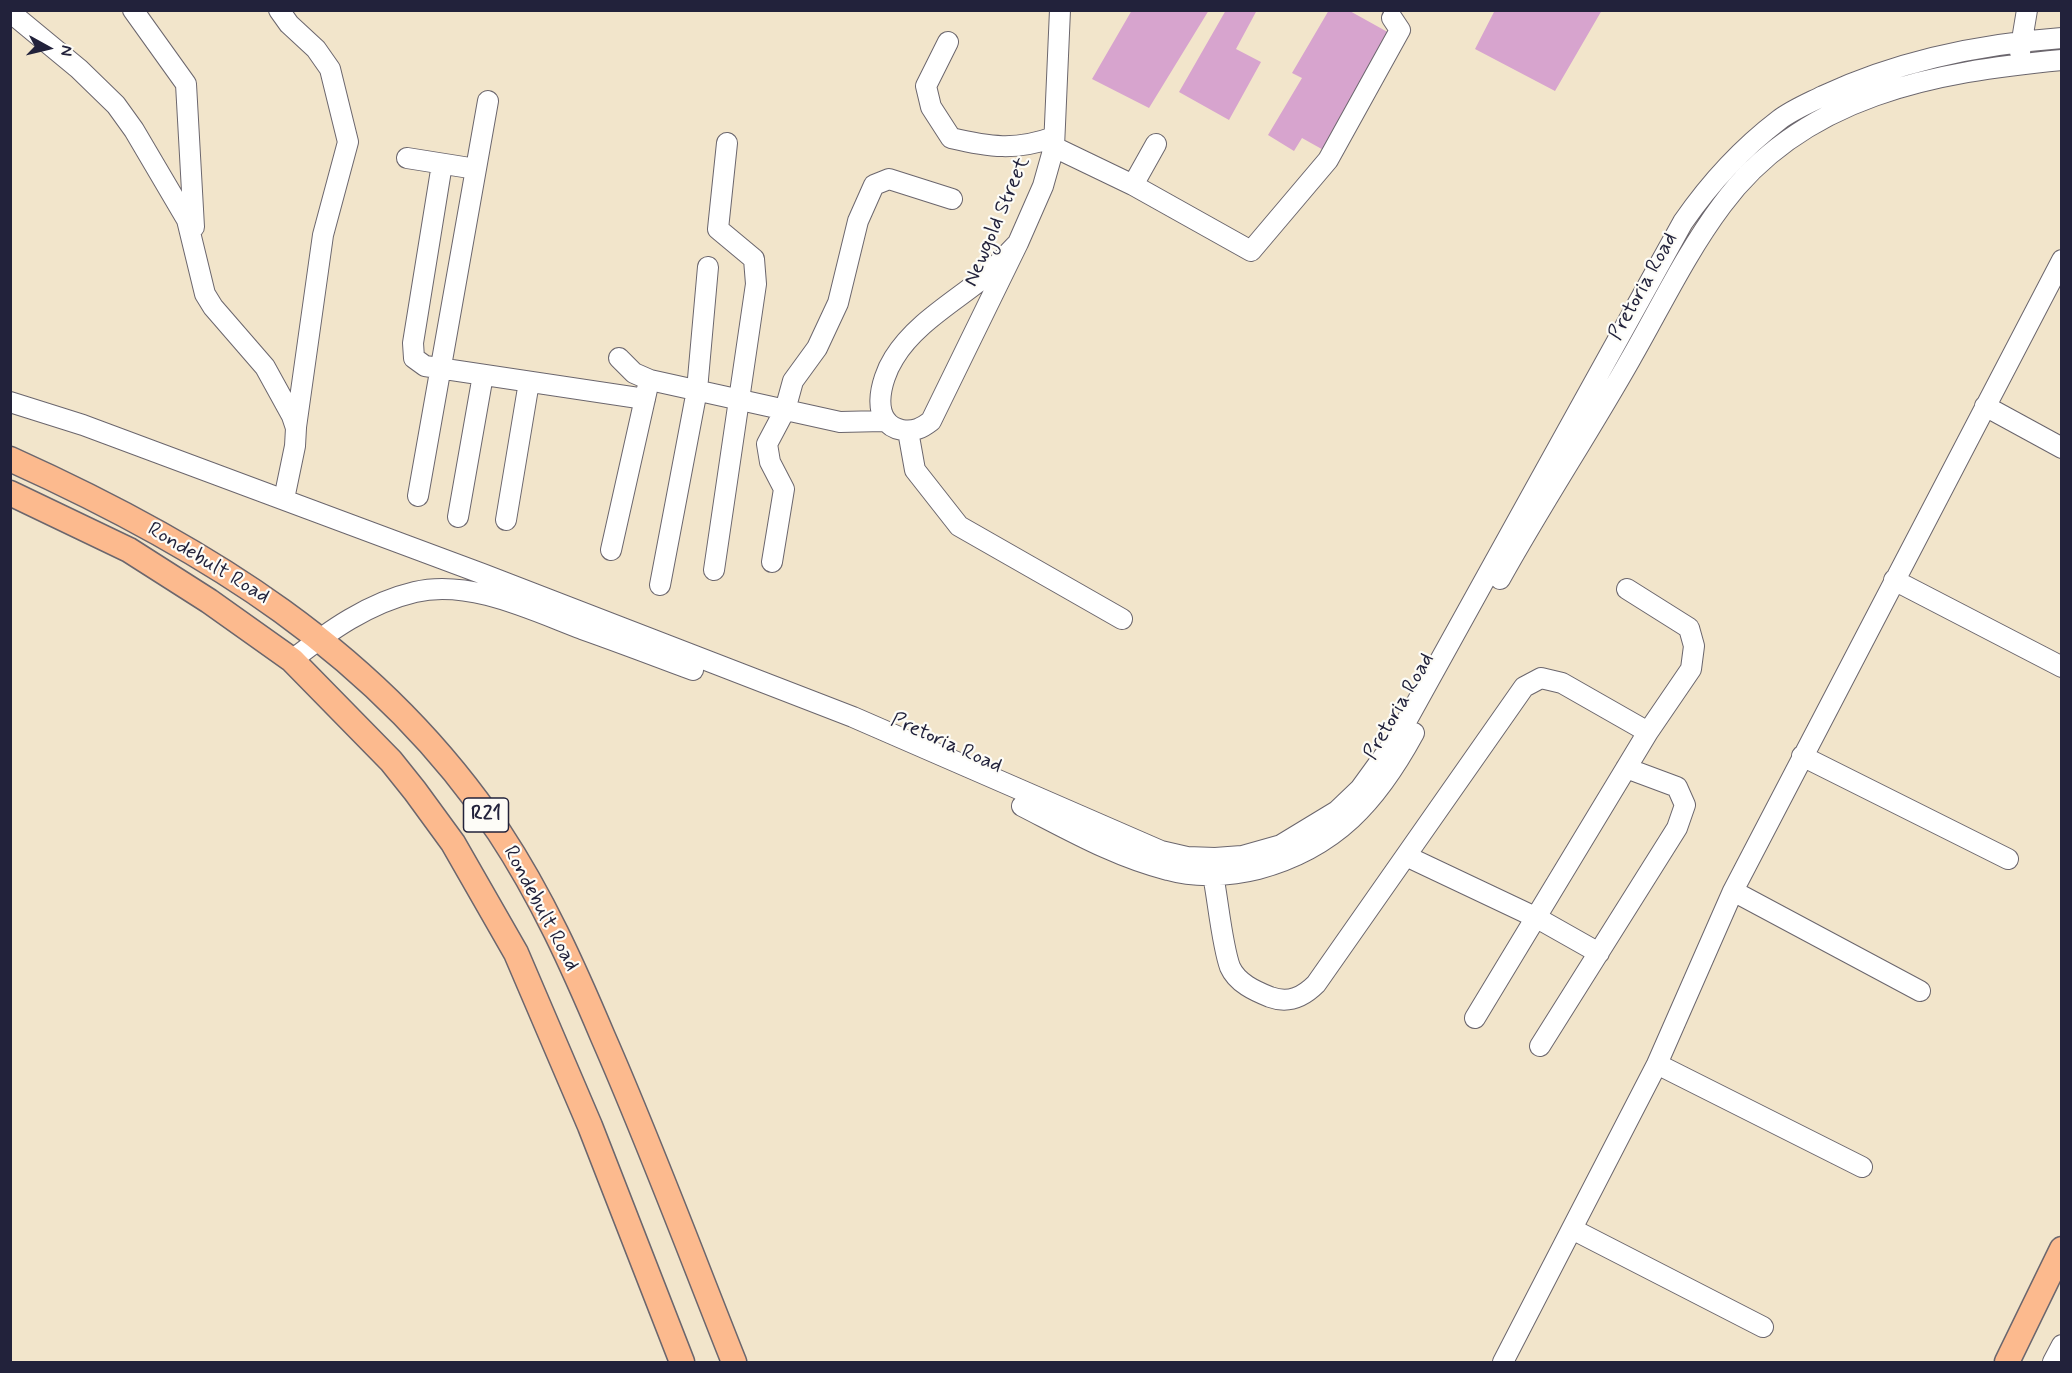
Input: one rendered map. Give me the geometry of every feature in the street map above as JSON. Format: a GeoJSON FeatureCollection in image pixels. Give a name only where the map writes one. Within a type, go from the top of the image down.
{"type":"FeatureCollection","features":[{"type":"Feature","properties":{"kind":"main road","name":"Rondebult Road"},"geometry":{"type":"LineString","coordinates":[[10,459],[171,539],[266,598],[320,638],[385,697],[458,777],[499,832],[541,902],[567,954],[631,1101],[734,1362]]}},
{"type":"Feature","properties":{"kind":"main road","name":"Rondebult Road"},"geometry":{"type":"LineString","coordinates":[[10,493],[129,550],[209,601],[292,660],[403,776],[453,843],[516,953],[682,1362]]}},
{"type":"Feature","properties":{"kind":"main road"},"geometry":{"type":"LineString","coordinates":[[2007,1362],[2061,1249]]}},
{"type":"Feature","properties":{"kind":"street"},"geometry":{"type":"LineString","coordinates":[[133,10],[186,84],[195,244],[205,294],[213,307],[265,367],[296,428]]}},
{"type":"Feature","properties":{"kind":"street"},"geometry":{"type":"LineString","coordinates":[[279,10],[289,24],[316,49],[330,69],[348,142],[323,235],[284,500]]}},
{"type":"Feature","properties":{"kind":"street","name":"Newgold Street"},"geometry":{"type":"LineString","coordinates":[[908,431],[921,429],[931,422],[941,406],[1043,186],[1054,142],[1060,10]]}},
{"type":"Feature","properties":{"kind":"street"},"geometry":{"type":"LineString","coordinates":[[2019,64],[2020,41],[2027,10]]}},
{"type":"Feature","properties":{"kind":"street"},"geometry":{"type":"LineString","coordinates":[[10,12],[79,69],[116,105],[134,130],[187,220],[195,244]]}},
{"type":"Feature","properties":{"kind":"street"},"geometry":{"type":"LineString","coordinates":[[948,42],[926,86],[931,107],[951,138],[992,148],[1054,142],[1251,251],[1328,160],[1400,30],[1392,18]]}},
{"type":"Feature","properties":{"kind":"street","name":"Pretoria Road"},"geometry":{"type":"LineString","coordinates":[[765,689],[910,752],[1095,843],[1170,871],[1213,875],[1281,845],[1310,829],[1337,810],[1360,789],[1397,738],[1694,207],[1705,190],[1738,154],[1781,118],[1815,100],[1880,72],[2020,41],[2061,38]]}},
{"type":"Feature","properties":{"kind":"street","name":"Pretoria Road"},"geometry":{"type":"LineString","coordinates":[[565,615],[908,740],[1048,804],[1161,851],[1242,864],[1285,862],[1322,843],[1355,816],[1396,766],[1534,518],[1598,416],[1695,243],[1712,219],[1757,166],[1822,119],[1863,99],[1905,84],[1958,72],[2061,60]]}},
{"type":"Feature","properties":{"kind":"street"},"geometry":{"type":"LineString","coordinates":[[418,496],[488,101]]}},
{"type":"Feature","properties":{"kind":"street"},"geometry":{"type":"LineString","coordinates":[[714,570],[756,284],[754,259],[718,229],[728,143]]}},
{"type":"Feature","properties":{"kind":"street"},"geometry":{"type":"LineString","coordinates":[[1132,185],[1156,144]]}},
{"type":"Feature","properties":{"kind":"street"},"geometry":{"type":"LineString","coordinates":[[407,158],[476,169]]}},
{"type":"Feature","properties":{"kind":"street"},"geometry":{"type":"LineString","coordinates":[[442,164],[413,343],[414,358],[425,366],[529,382],[697,390],[840,422],[883,421]]}},
{"type":"Feature","properties":{"kind":"street"},"geometry":{"type":"LineString","coordinates":[[772,562],[784,489],[770,462],[767,444],[785,410],[793,381],[817,348],[838,303],[858,221],[874,185],[888,179],[952,199]]}},
{"type":"Feature","properties":{"kind":"street"},"geometry":{"type":"LineString","coordinates":[[1694,207],[1712,219]]}},
{"type":"Feature","properties":{"kind":"street"},"geometry":{"type":"LineString","coordinates":[[1018,243],[984,277],[908,338],[892,360],[885,381],[879,405],[883,421],[892,429],[908,431],[915,470],[959,526],[1122,619]]}},
{"type":"Feature","properties":{"kind":"street"},"geometry":{"type":"LineString","coordinates":[[1503,1362],[1657,1064],[1733,891],[2061,260]]}},
{"type":"Feature","properties":{"kind":"street"},"geometry":{"type":"LineString","coordinates":[[660,585],[697,390],[708,267]]}},
{"type":"Feature","properties":{"kind":"street"},"geometry":{"type":"LineString","coordinates":[[619,358],[648,389]]}},
{"type":"Feature","properties":{"kind":"street"},"geometry":{"type":"LineString","coordinates":[[458,517],[483,375]]}},
{"type":"Feature","properties":{"kind":"street"},"geometry":{"type":"LineString","coordinates":[[506,520],[529,382]]}},
{"type":"Feature","properties":{"kind":"street"},"geometry":{"type":"LineString","coordinates":[[611,550],[648,389]]}},
{"type":"Feature","properties":{"kind":"street"},"geometry":{"type":"LineString","coordinates":[[10,402],[83,424],[284,500],[565,615]]}},
{"type":"Feature","properties":{"kind":"street"},"geometry":{"type":"LineString","coordinates":[[1985,406],[2061,448]]}},
{"type":"Feature","properties":{"kind":"street"},"geometry":{"type":"LineString","coordinates":[[1894,580],[2061,667]]}},
{"type":"Feature","properties":{"kind":"street"},"geometry":{"type":"LineString","coordinates":[[1475,1018],[1648,732],[1690,669],[1694,646],[1689,628],[1627,589]]}},
{"type":"Feature","properties":{"kind":"street"},"geometry":{"type":"LineString","coordinates":[[292,660],[320,638],[359,614],[386,601],[417,592],[447,590],[487,596],[565,615]]}},
{"type":"Feature","properties":{"kind":"street"},"geometry":{"type":"LineString","coordinates":[[1213,875],[1231,968],[1242,983],[1256,992],[1275,999],[1293,1000],[1306,994],[1316,984],[1524,687],[1541,678],[1562,683],[1648,732]]}},
{"type":"Feature","properties":{"kind":"street"},"geometry":{"type":"LineString","coordinates":[[1802,756],[2008,859]]}},
{"type":"Feature","properties":{"kind":"street"},"geometry":{"type":"LineString","coordinates":[[1540,1046],[1677,828],[1685,805],[1677,787],[1626,768]]}},
{"type":"Feature","properties":{"kind":"street"},"geometry":{"type":"LineString","coordinates":[[1406,856],[1537,918],[1599,953]]}},
{"type":"Feature","properties":{"kind":"street"},"geometry":{"type":"LineString","coordinates":[[1733,891],[1920,991]]}},
{"type":"Feature","properties":{"kind":"street"},"geometry":{"type":"LineString","coordinates":[[1657,1064],[1862,1167]]}},
{"type":"Feature","properties":{"kind":"street"},"geometry":{"type":"LineString","coordinates":[[1572,1229],[1763,1327]]}},
{"type":"Feature","properties":{"kind":"street"},"geometry":{"type":"LineString","coordinates":[[2053,1362],[2061,1345]]}},
{"type":"Feature","properties":{"kind":"building"},"geometry":{"type":"Polygon","coordinates":[[[1132,10],[1209,10],[1149,108],[1092,79],[1132,10]]]}},
{"type":"Feature","properties":{"kind":"building"},"geometry":{"type":"Polygon","coordinates":[[[1226,10],[1257,10],[1236,49],[1261,62],[1229,120],[1179,92],[1226,10]]]}},
{"type":"Feature","properties":{"kind":"building"},"geometry":{"type":"Polygon","coordinates":[[[1329,10],[1348,10],[1393,35],[1327,152],[1302,138],[1294,151],[1268,135],[1302,78],[1292,73],[1329,10]]]}},
{"type":"Feature","properties":{"kind":"building"},"geometry":{"type":"Polygon","coordinates":[[[1495,10],[1602,10],[1555,91],[1475,49],[1495,10]]]}}]}
